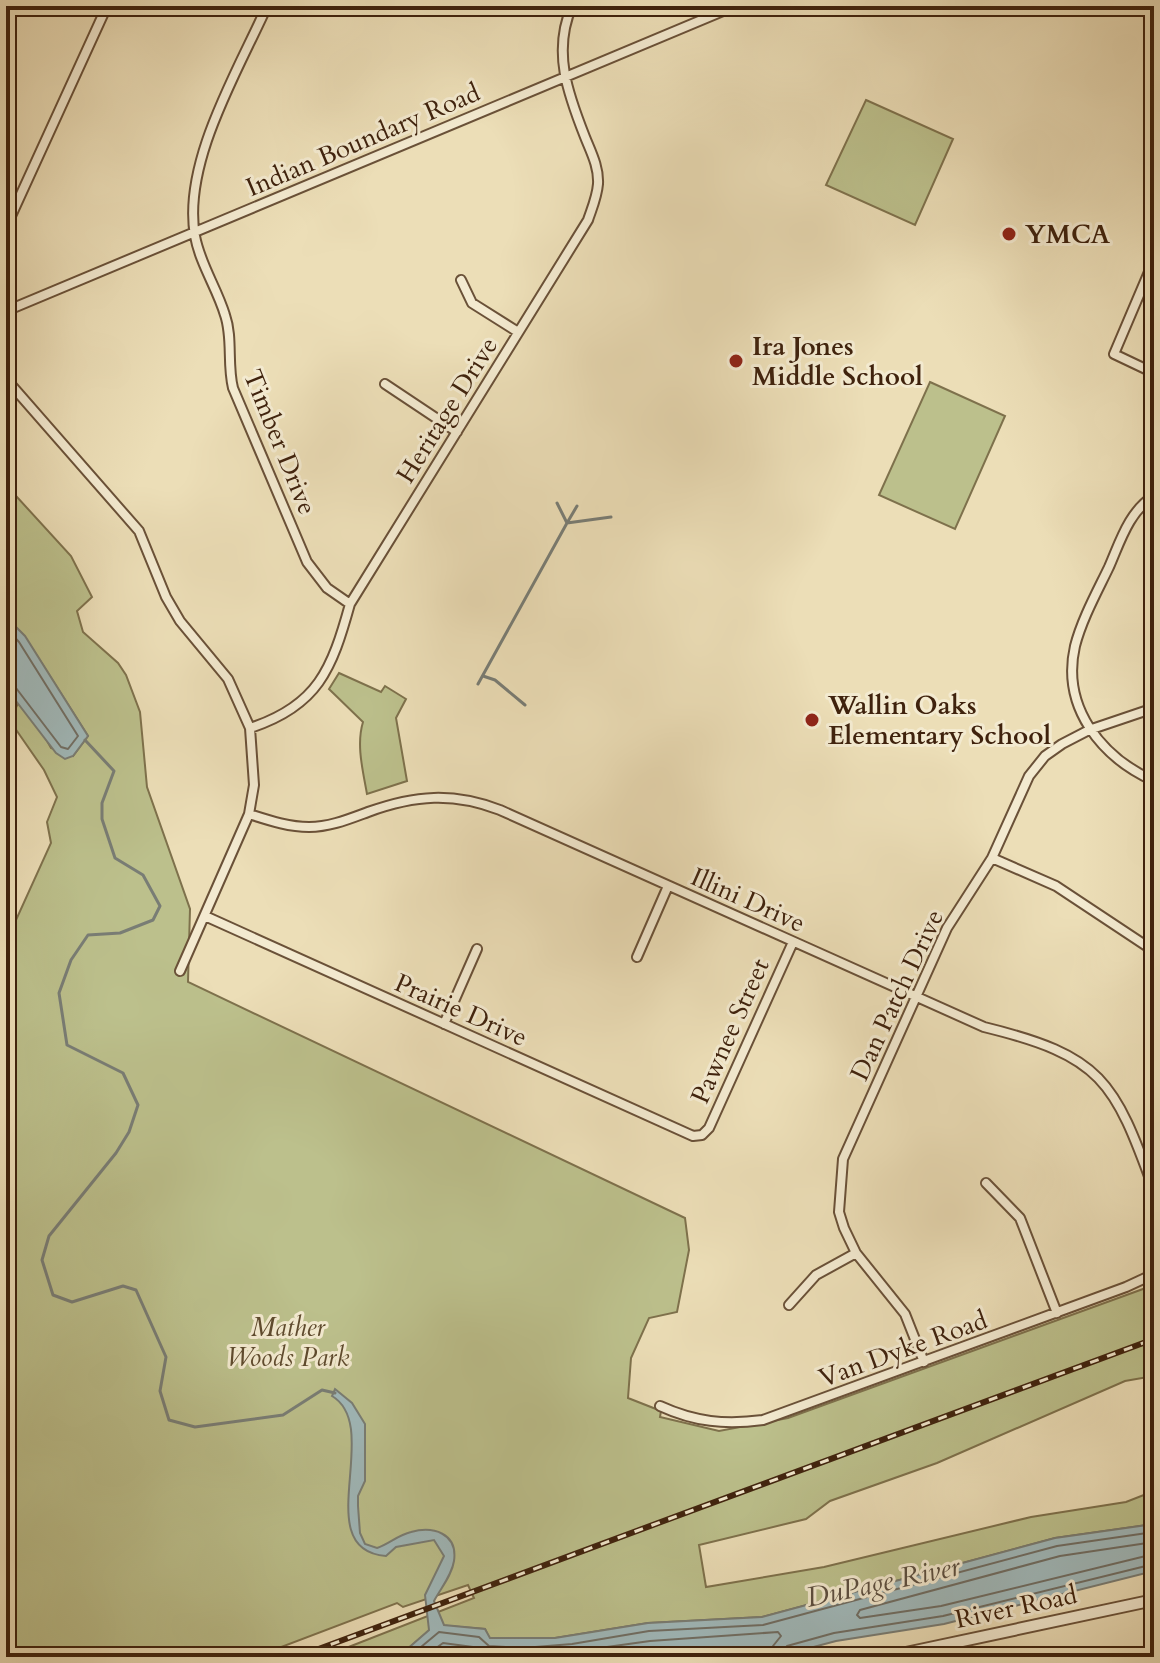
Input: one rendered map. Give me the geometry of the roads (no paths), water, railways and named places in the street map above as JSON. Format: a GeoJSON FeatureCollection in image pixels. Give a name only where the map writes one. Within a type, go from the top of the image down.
{"type":"FeatureCollection","features":[{"type":"Feature","properties":{"kind":"street"},"geometry":{"type":"LineString","coordinates":[[6,227],[107,6]]}},
{"type":"Feature","properties":{"kind":"street"},"geometry":{"type":"LineString","coordinates":[[194,232],[195,201],[206,142],[267,6]]}},
{"type":"Feature","properties":{"kind":"street","name":"Heritage Drive"},"geometry":{"type":"LineString","coordinates":[[250,728],[293,710],[316,687],[336,655],[350,604],[588,220],[598,183],[597,165],[568,95],[565,77],[562,35],[572,6]]}},
{"type":"Feature","properties":{"kind":"street","name":"Indian Boundary Road"},"geometry":{"type":"LineString","coordinates":[[6,311],[735,6]]}},
{"type":"Feature","properties":{"kind":"street","name":"Timber Drive"},"geometry":{"type":"LineString","coordinates":[[194,232],[226,318],[228,366],[233,388],[307,562],[327,588],[350,604]]}},
{"type":"Feature","properties":{"kind":"street"},"geometry":{"type":"LineString","coordinates":[[1154,260],[1114,354],[1154,373]]}},
{"type":"Feature","properties":{"kind":"street"},"geometry":{"type":"LineString","coordinates":[[461,280],[472,303],[518,332]]}},
{"type":"Feature","properties":{"kind":"street"},"geometry":{"type":"LineString","coordinates":[[6,379],[139,531],[166,597],[180,621],[228,679],[250,728],[254,772],[249,814],[180,971]]}},
{"type":"Feature","properties":{"kind":"street"},"geometry":{"type":"LineString","coordinates":[[385,384],[457,432]]}},
{"type":"Feature","properties":{"kind":"street"},"geometry":{"type":"LineString","coordinates":[[1154,496],[1132,517],[1076,643],[1072,664],[1074,691],[1089,730],[1118,761],[1154,781]]}},
{"type":"Feature","properties":{"kind":"street","name":"Dan Patch Drive"},"geometry":{"type":"LineString","coordinates":[[924,1362],[905,1314],[856,1253],[839,1212],[843,1159],[947,928],[992,858],[1029,776],[1045,756],[1089,730],[1154,708]]}},
{"type":"Feature","properties":{"kind":"street","name":"Illini Drive"},"geometry":{"type":"LineString","coordinates":[[249,814],[308,827],[336,824],[401,800],[428,795],[452,797],[500,810],[984,1027],[1040,1040],[1084,1065],[1119,1102],[1154,1190]]}},
{"type":"Feature","properties":{"kind":"street"},"geometry":{"type":"LineString","coordinates":[[992,858],[1056,886],[1154,951]]}},
{"type":"Feature","properties":{"kind":"street"},"geometry":{"type":"LineString","coordinates":[[637,957],[668,886]]}},
{"type":"Feature","properties":{"kind":"street","name":"Prairie Drive"},"geometry":{"type":"LineString","coordinates":[[205,916],[693,1136],[702,1135]]}},
{"type":"Feature","properties":{"kind":"street","name":"Pawnee Street"},"geometry":{"type":"LineString","coordinates":[[702,1135],[709,1128],[793,942]]}},
{"type":"Feature","properties":{"kind":"street"},"geometry":{"type":"LineString","coordinates":[[444,1024],[477,949]]}},
{"type":"Feature","properties":{"kind":"street"},"geometry":{"type":"LineString","coordinates":[[986,1183],[1020,1218],[1057,1313]]}},
{"type":"Feature","properties":{"kind":"street"},"geometry":{"type":"LineString","coordinates":[[789,1305],[816,1275],[856,1253]]}},
{"type":"Feature","properties":{"kind":"street","name":"Van Dyke Road"},"geometry":{"type":"LineString","coordinates":[[660,1406],[686,1418],[716,1423],[763,1420],[1057,1313],[1154,1274]]}},
{"type":"Feature","properties":{"kind":"street","name":"River Road"},"geometry":{"type":"LineString","coordinates":[[887,1657],[1154,1600]]}},
{"type":"Feature","properties":{"kind":"water"},"geometry":{"type":"Polygon","coordinates":[[[6,617],[25,636],[88,736],[73,756],[65,759],[56,753],[6,688],[6,617]]]}},
{"type":"Feature","properties":{"kind":"water"},"geometry":{"type":"Polygon","coordinates":[[[335,1389],[352,1403],[365,1424],[365,1481],[358,1496],[358,1506],[360,1533],[365,1544],[377,1548],[419,1530],[435,1531],[448,1538],[454,1551],[453,1566],[434,1601],[444,1625],[485,1629],[490,1638],[555,1638],[648,1623],[762,1617],[1055,1538],[1154,1524],[1154,1571],[944,1624],[836,1641],[776,1657],[398,1657],[429,1630],[425,1595],[444,1556],[434,1540],[396,1547],[386,1556],[363,1549],[352,1533],[348,1511],[351,1433],[346,1412],[332,1396],[335,1389]]]}},
{"type":"Feature","properties":{"kind":"waterway"},"geometry":{"type":"LineString","coordinates":[[557,503],[567,523]]}},
{"type":"Feature","properties":{"kind":"waterway"},"geometry":{"type":"LineString","coordinates":[[567,523],[577,506]]}},
{"type":"Feature","properties":{"kind":"waterway"},"geometry":{"type":"LineString","coordinates":[[478,684],[567,523],[611,517]]}},
{"type":"Feature","properties":{"kind":"waterway"},"geometry":{"type":"LineString","coordinates":[[483,676],[495,680],[525,705]]}},
{"type":"Feature","properties":{"kind":"waterway"},"geometry":{"type":"LineString","coordinates":[[85,740],[114,771],[102,803],[102,819],[115,858],[143,875],[160,906],[153,920],[120,933],[88,935],[71,960],[59,993],[67,1045],[123,1073],[138,1105],[129,1132],[116,1153],[49,1236],[42,1260],[53,1295],[72,1302],[123,1286],[136,1290],[166,1357],[160,1391],[169,1420],[195,1427],[283,1415],[322,1390],[335,1393]]}},
{"type":"Feature","properties":{"kind":"railway"},"geometry":{"type":"LineString","coordinates":[[297,1657],[1154,1339]]}},
{"type":"Feature","properties":{"kind":"place","name":"YMCA"},"geometry":{"type":"Point","coordinates":[1009,234]}},
{"type":"Feature","properties":{"kind":"place","name":"Ira Jones Middle School"},"geometry":{"type":"Point","coordinates":[736,361]}},
{"type":"Feature","properties":{"kind":"place","name":"Wallin Oaks Elementary School"},"geometry":{"type":"Point","coordinates":[812,720]}},
{"type":"Feature","properties":{"kind":"park label","name":"Mather Woods Park"},"geometry":{"type":"Point","coordinates":[288,1342]}},
{"type":"Feature","properties":{"kind":"water label","name":"DuPage River"},"geometry":{"type":"Point","coordinates":[883,1582]}}]}
